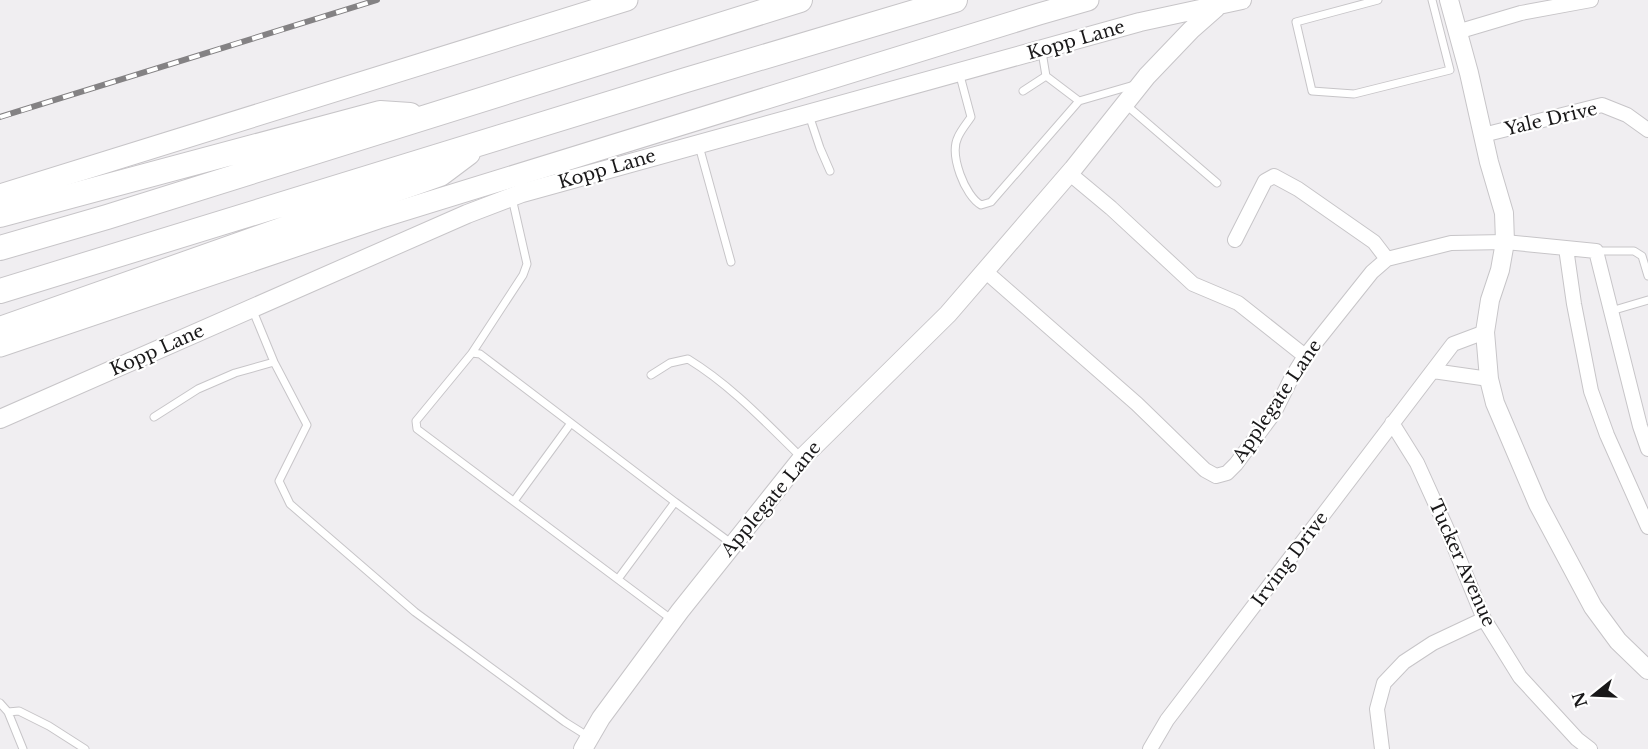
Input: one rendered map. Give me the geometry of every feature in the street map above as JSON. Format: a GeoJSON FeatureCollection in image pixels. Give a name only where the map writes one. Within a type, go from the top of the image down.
{"type":"FeatureCollection","features":[{"type":"Feature","properties":{"kind":"highway"},"geometry":{"type":"LineString","coordinates":[[0,248],[800,0]]}},
{"type":"Feature","properties":{"kind":"highway"},"geometry":{"type":"LineString","coordinates":[[0,291],[955,0]]}},
{"type":"Feature","properties":{"kind":"highway"},"geometry":{"type":"LineString","coordinates":[[0,215],[380,113],[427,116]]}},
{"type":"Feature","properties":{"kind":"highway"},"geometry":{"type":"LineString","coordinates":[[0,329],[440,174],[484,142]]}},
{"type":"Feature","properties":{"kind":"main road"},"geometry":{"type":"LineString","coordinates":[[0,195],[627,0]]}},
{"type":"Feature","properties":{"kind":"main road"},"geometry":{"type":"LineString","coordinates":[[0,346],[378,218],[1088,0]]}},
{"type":"Feature","properties":{"kind":"street","name":"Kopp Lane"},"geometry":{"type":"LineString","coordinates":[[0,419],[467,214],[512,197],[1140,22],[1242,0]]}},
{"type":"Feature","properties":{"kind":"street"},"geometry":{"type":"LineString","coordinates":[[1449,0],[1504,213],[1505,242],[1500,270],[1490,300],[1485,332],[1489,379],[1495,403],[1538,504],[1593,607],[1618,641],[1648,670]]}},
{"type":"Feature","properties":{"kind":"street"},"geometry":{"type":"LineString","coordinates":[[1457,32],[1521,13],[1591,0]]}},
{"type":"Feature","properties":{"kind":"street","name":"Applegate Lane"},"geometry":{"type":"LineString","coordinates":[[587,743],[601,718],[673,620],[802,458],[948,314],[1069,173],[1142,83],[1191,30],[1217,7]]}},
{"type":"Feature","properties":{"kind":"street","name":"Yale Drive"},"geometry":{"type":"LineString","coordinates":[[1483,135],[1602,105],[1627,115],[1648,130]]}},
{"type":"Feature","properties":{"kind":"street"},"geometry":{"type":"LineString","coordinates":[[1069,173],[1193,284],[1238,303],[1305,356]]}},
{"type":"Feature","properties":{"kind":"street"},"geometry":{"type":"LineString","coordinates":[[1235,240],[1265,182],[1274,176],[1298,189],[1374,242],[1388,260]]}},
{"type":"Feature","properties":{"kind":"street","name":"Applegate Lane"},"geometry":{"type":"LineString","coordinates":[[985,271],[1137,404],[1205,470],[1215,476],[1227,473],[1236,464],[1274,413],[1305,356],[1372,272],[1388,260],[1451,243],[1505,242],[1596,251]]}},
{"type":"Feature","properties":{"kind":"street"},"geometry":{"type":"LineString","coordinates":[[1566,248],[1591,391],[1606,435],[1644,505],[1648,527]]}},
{"type":"Feature","properties":{"kind":"street"},"geometry":{"type":"LineString","coordinates":[[1596,251],[1640,426],[1648,449]]}},
{"type":"Feature","properties":{"kind":"street","name":"Irving Drive"},"geometry":{"type":"LineString","coordinates":[[1150,749],[1167,720],[1453,344],[1485,332]]}},
{"type":"Feature","properties":{"kind":"street"},"geometry":{"type":"LineString","coordinates":[[1433,371],[1489,379]]}},
{"type":"Feature","properties":{"kind":"street","name":"Tucker Avenue"},"geometry":{"type":"LineString","coordinates":[[1392,423],[1417,462],[1484,619],[1520,677],[1577,739],[1590,749]]}},
{"type":"Feature","properties":{"kind":"street"},"geometry":{"type":"LineString","coordinates":[[1382,749],[1377,709],[1384,683],[1404,662],[1433,643],[1484,619]]}},
{"type":"Feature","properties":{"kind":"lane"},"geometry":{"type":"LineString","coordinates":[[1378,0],[1296,22],[1312,91],[1354,94],[1450,70],[1432,0]]}},
{"type":"Feature","properties":{"kind":"lane"},"geometry":{"type":"LineString","coordinates":[[1041,50],[1046,76],[1079,101]]}},
{"type":"Feature","properties":{"kind":"lane"},"geometry":{"type":"LineString","coordinates":[[959,72],[971,117],[957,138],[955,152],[958,168],[975,201],[981,205],[991,202],[1079,101],[1142,83]]}},
{"type":"Feature","properties":{"kind":"lane"},"geometry":{"type":"LineString","coordinates":[[1023,91],[1046,76]]}},
{"type":"Feature","properties":{"kind":"lane"},"geometry":{"type":"LineString","coordinates":[[1125,104],[1217,183]]}},
{"type":"Feature","properties":{"kind":"lane"},"geometry":{"type":"LineString","coordinates":[[808,114],[831,171]]}},
{"type":"Feature","properties":{"kind":"lane"},"geometry":{"type":"LineString","coordinates":[[698,144],[732,262]]}},
{"type":"Feature","properties":{"kind":"lane"},"geometry":{"type":"LineString","coordinates":[[512,197],[527,264],[523,275],[472,353],[416,421],[417,429],[673,620]]}},
{"type":"Feature","properties":{"kind":"lane"},"geometry":{"type":"LineString","coordinates":[[1596,251],[1634,251],[1642,256],[1648,276]]}},
{"type":"Feature","properties":{"kind":"lane"},"geometry":{"type":"LineString","coordinates":[[1611,311],[1648,300]]}},
{"type":"Feature","properties":{"kind":"lane"},"geometry":{"type":"LineString","coordinates":[[252,308],[274,362],[307,424],[279,481],[290,504],[415,612],[565,722],[587,743]]}},
{"type":"Feature","properties":{"kind":"lane"},"geometry":{"type":"LineString","coordinates":[[472,353],[480,354],[733,545]]}},
{"type":"Feature","properties":{"kind":"lane"},"geometry":{"type":"LineString","coordinates":[[651,375],[669,363],[688,359],[708,371],[754,410],[802,458]]}},
{"type":"Feature","properties":{"kind":"lane"},"geometry":{"type":"LineString","coordinates":[[154,417],[198,389],[235,373],[274,362]]}},
{"type":"Feature","properties":{"kind":"lane"},"geometry":{"type":"LineString","coordinates":[[514,501],[571,423]]}},
{"type":"Feature","properties":{"kind":"lane"},"geometry":{"type":"LineString","coordinates":[[618,579],[675,502]]}},
{"type":"Feature","properties":{"kind":"lane"},"geometry":{"type":"LineString","coordinates":[[0,703],[8,712],[23,749]]}},
{"type":"Feature","properties":{"kind":"lane"},"geometry":{"type":"LineString","coordinates":[[8,712],[19,711],[49,726],[85,749]]}},
{"type":"Feature","properties":{"kind":"railway"},"geometry":{"type":"LineString","coordinates":[[0,117],[377,0]]}}]}
